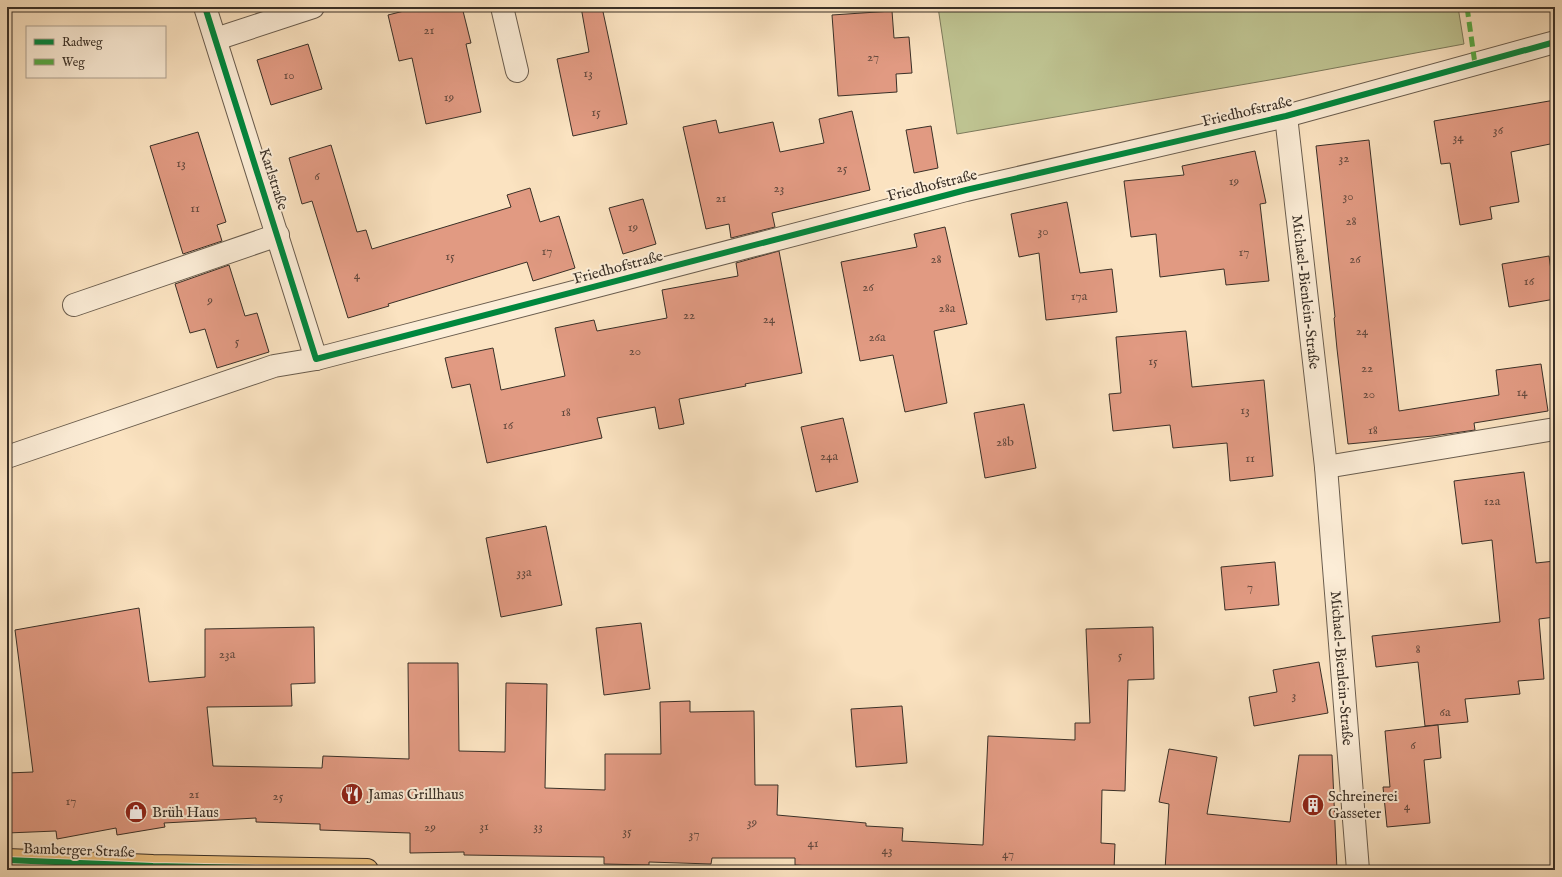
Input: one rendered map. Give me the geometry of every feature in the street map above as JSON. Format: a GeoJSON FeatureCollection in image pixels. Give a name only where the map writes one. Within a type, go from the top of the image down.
{"type":"FeatureCollection","features":[{"type":"Feature","properties":{"kind":"main road","name":"Bamberger Straße"},"geometry":{"type":"LineString","coordinates":[[7,860],[153,866],[367,870]]}},
{"type":"Feature","properties":{"kind":"street","name":"Karlstraße"},"geometry":{"type":"LineString","coordinates":[[205,7],[316,359]]}},
{"type":"Feature","properties":{"kind":"street"},"geometry":{"type":"LineString","coordinates":[[216,39],[313,7]]}},
{"type":"Feature","properties":{"kind":"street"},"geometry":{"type":"LineString","coordinates":[[502,7],[517,71]]}},
{"type":"Feature","properties":{"kind":"street","name":"Friedhofstraße"},"geometry":{"type":"LineString","coordinates":[[7,457],[274,366],[316,359],[966,190],[1286,116],[1555,42]]}},
{"type":"Feature","properties":{"kind":"street","name":"Michael-Bienlein-Straße"},"geometry":{"type":"LineString","coordinates":[[1286,116],[1326,467],[1358,870]]}},
{"type":"Feature","properties":{"kind":"street"},"geometry":{"type":"LineString","coordinates":[[74,305],[278,235]]}},
{"type":"Feature","properties":{"kind":"street"},"geometry":{"type":"LineString","coordinates":[[1326,467],[1555,429]]}},
{"type":"Feature","properties":{"kind":"green space"},"geometry":{"type":"Polygon","coordinates":[[[938,7],[1458,7],[1464,44],[1281,78],[957,134],[938,7]]]}},
{"type":"Feature","properties":{"kind":"building"},"geometry":{"type":"Polygon","coordinates":[[[420,7],[462,7],[471,43],[466,44],[481,112],[426,124],[412,58],[399,61],[388,15],[420,7]]]}},
{"type":"Feature","properties":{"kind":"building"},"geometry":{"type":"Polygon","coordinates":[[[581,7],[602,7],[627,124],[573,136],[557,59],[589,52],[581,7]]]}},
{"type":"Feature","properties":{"kind":"building"},"geometry":{"type":"Polygon","coordinates":[[[892,11],[894,38],[909,37],[912,73],[896,74],[897,92],[838,96],[832,15],[892,11]]]}},
{"type":"Feature","properties":{"kind":"building"},"geometry":{"type":"Polygon","coordinates":[[[308,44],[322,89],[271,105],[257,60],[308,44]]]}},
{"type":"Feature","properties":{"kind":"building"},"geometry":{"type":"Polygon","coordinates":[[[1555,100],[1555,143],[1511,152],[1519,202],[1490,207],[1492,219],[1460,225],[1450,163],[1441,164],[1434,121],[1555,100]]]}},
{"type":"Feature","properties":{"kind":"building"},"geometry":{"type":"Polygon","coordinates":[[[852,111],[870,190],[772,213],[775,227],[731,238],[729,224],[706,229],[683,127],[716,120],[719,133],[773,122],[780,152],[824,143],[819,119],[852,111]]]}},
{"type":"Feature","properties":{"kind":"building"},"geometry":{"type":"Polygon","coordinates":[[[931,126],[938,168],[914,173],[906,130],[931,126]]]}},
{"type":"Feature","properties":{"kind":"building"},"geometry":{"type":"Polygon","coordinates":[[[198,132],[226,222],[217,225],[222,241],[183,254],[150,146],[198,132]]]}},
{"type":"Feature","properties":{"kind":"building"},"geometry":{"type":"Polygon","coordinates":[[[1369,140],[1399,411],[1499,395],[1496,370],[1541,364],[1548,411],[1474,423],[1475,430],[1433,436],[1348,444],[1316,146],[1369,140]]]}},
{"type":"Feature","properties":{"kind":"building"},"geometry":{"type":"Polygon","coordinates":[[[331,145],[357,232],[366,230],[372,249],[511,207],[507,195],[530,188],[540,222],[559,216],[575,268],[533,281],[527,262],[388,304],[389,306],[348,318],[312,201],[302,204],[289,158],[331,145]]]}},
{"type":"Feature","properties":{"kind":"building"},"geometry":{"type":"Polygon","coordinates":[[[1255,151],[1266,203],[1260,204],[1269,281],[1226,285],[1224,269],[1160,277],[1156,234],[1131,237],[1124,181],[1184,175],[1182,166],[1255,151]]]}},
{"type":"Feature","properties":{"kind":"building"},"geometry":{"type":"Polygon","coordinates":[[[643,199],[656,244],[623,254],[609,208],[643,199]]]}},
{"type":"Feature","properties":{"kind":"building"},"geometry":{"type":"Polygon","coordinates":[[[1067,202],[1080,273],[1112,269],[1117,312],[1046,320],[1039,253],[1019,257],[1011,214],[1067,202]]]}},
{"type":"Feature","properties":{"kind":"building"},"geometry":{"type":"Polygon","coordinates":[[[945,227],[967,324],[934,331],[947,403],[905,412],[893,355],[860,361],[841,262],[917,247],[914,234],[945,227]]]}},
{"type":"Feature","properties":{"kind":"building"},"geometry":{"type":"Polygon","coordinates":[[[779,251],[802,373],[679,399],[684,424],[659,429],[655,407],[597,418],[602,438],[487,463],[470,384],[452,388],[445,358],[493,348],[501,390],[565,376],[555,328],[594,320],[597,331],[667,318],[662,290],[738,276],[736,263],[779,251]]]}},
{"type":"Feature","properties":{"kind":"building"},"geometry":{"type":"Polygon","coordinates":[[[1549,256],[1555,299],[1509,307],[1502,264],[1549,256]]]}},
{"type":"Feature","properties":{"kind":"building"},"geometry":{"type":"Polygon","coordinates":[[[229,265],[245,316],[257,313],[269,352],[217,368],[205,329],[190,333],[175,284],[229,265]]]}},
{"type":"Feature","properties":{"kind":"building"},"geometry":{"type":"Polygon","coordinates":[[[1186,331],[1192,387],[1264,380],[1273,476],[1230,481],[1227,443],[1173,448],[1170,425],[1113,431],[1109,394],[1121,393],[1116,337],[1186,331]]]}},
{"type":"Feature","properties":{"kind":"building"},"geometry":{"type":"Polygon","coordinates":[[[1024,404],[1036,468],[985,478],[974,413],[1024,404]]]}},
{"type":"Feature","properties":{"kind":"building"},"geometry":{"type":"Polygon","coordinates":[[[843,418],[858,482],[816,492],[801,427],[843,418]]]}},
{"type":"Feature","properties":{"kind":"building"},"geometry":{"type":"Polygon","coordinates":[[[1524,472],[1536,563],[1555,561],[1555,617],[1539,619],[1544,679],[1518,681],[1520,694],[1465,699],[1468,722],[1425,726],[1418,662],[1376,667],[1372,636],[1500,622],[1492,540],[1462,544],[1454,481],[1524,472]]]}},
{"type":"Feature","properties":{"kind":"building"},"geometry":{"type":"Polygon","coordinates":[[[546,526],[562,605],[501,617],[486,538],[546,526]]]}},
{"type":"Feature","properties":{"kind":"building"},"geometry":{"type":"Polygon","coordinates":[[[1275,562],[1279,605],[1225,610],[1221,567],[1275,562]]]}},
{"type":"Feature","properties":{"kind":"building"},"geometry":{"type":"Polygon","coordinates":[[[139,608],[149,682],[205,677],[205,629],[314,627],[315,683],[291,684],[292,706],[207,707],[213,766],[322,768],[323,756],[409,759],[408,663],[458,663],[459,751],[505,752],[506,683],[547,684],[545,788],[605,790],[605,754],[661,754],[660,702],[690,701],[690,712],[754,711],[755,785],[778,785],[777,815],[866,823],[866,826],[903,828],[902,841],[983,845],[988,736],[1075,740],[1075,723],[1090,723],[1086,629],[1153,627],[1154,679],[1128,680],[1125,791],[1102,790],[1101,843],[1115,844],[1114,870],[837,870],[837,868],[795,865],[795,858],[712,858],[711,864],[649,862],[649,865],[604,864],[604,857],[464,855],[464,852],[410,853],[410,833],[320,830],[320,824],[256,822],[256,818],[164,823],[165,827],[117,835],[116,828],[57,839],[56,831],[7,833],[7,773],[33,772],[15,630],[139,608]]]}},
{"type":"Feature","properties":{"kind":"building"},"geometry":{"type":"Polygon","coordinates":[[[641,623],[650,689],[604,695],[596,628],[641,623]]]}},
{"type":"Feature","properties":{"kind":"building"},"geometry":{"type":"Polygon","coordinates":[[[1319,662],[1328,713],[1254,726],[1249,697],[1277,692],[1273,670],[1319,662]]]}},
{"type":"Feature","properties":{"kind":"building"},"geometry":{"type":"Polygon","coordinates":[[[902,706],[907,763],[856,767],[851,709],[902,706]]]}},
{"type":"Feature","properties":{"kind":"building"},"geometry":{"type":"Polygon","coordinates":[[[1438,725],[1441,758],[1424,760],[1430,823],[1387,827],[1383,787],[1390,787],[1385,731],[1438,725]]]}},
{"type":"Feature","properties":{"kind":"building"},"geometry":{"type":"Polygon","coordinates":[[[1169,749],[1217,757],[1207,814],[1290,822],[1299,755],[1332,755],[1337,870],[1165,870],[1169,804],[1159,802],[1169,749]]]}},
{"type":"Feature","properties":{"kind":"marked path"},"geometry":{"type":"LineString","coordinates":[[1467,7],[1475,64]]}},
{"type":"Feature","properties":{"kind":"cycle path"},"geometry":{"type":"LineString","coordinates":[[205,7],[316,359],[966,190],[1286,116],[1555,42]]}},
{"type":"Feature","properties":{"kind":"cycle path"},"geometry":{"type":"LineString","coordinates":[[7,860],[153,866],[367,870]]}},
{"type":"Feature","properties":{"kind":"place","name":"Jamas Grillhaus"},"geometry":{"type":"Point","coordinates":[352,794]}},
{"type":"Feature","properties":{"kind":"place","name":"Schreinerei Gasseter"},"geometry":{"type":"Point","coordinates":[1313,805]}},
{"type":"Feature","properties":{"kind":"place","name":"Brüh Haus"},"geometry":{"type":"Point","coordinates":[136,812]}}]}
